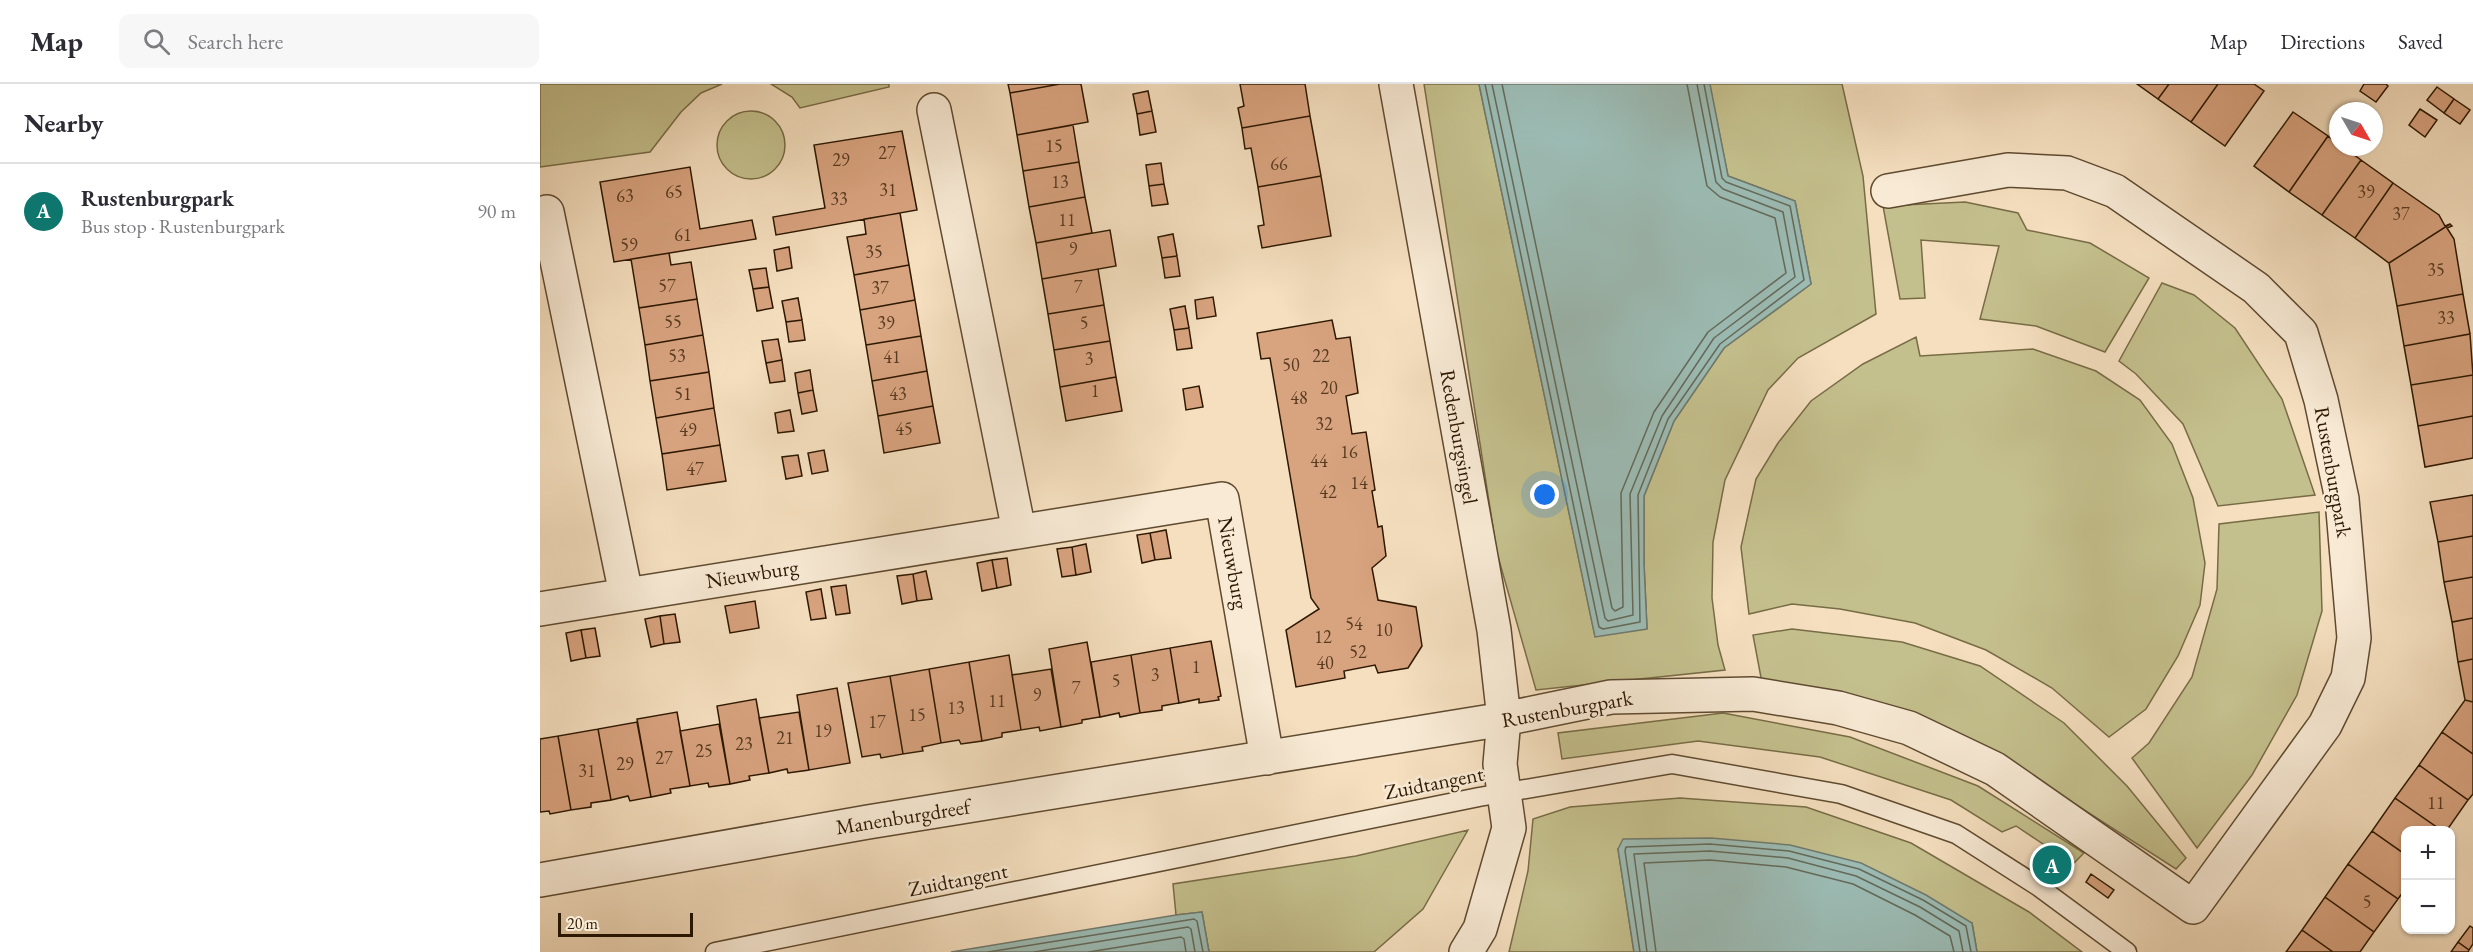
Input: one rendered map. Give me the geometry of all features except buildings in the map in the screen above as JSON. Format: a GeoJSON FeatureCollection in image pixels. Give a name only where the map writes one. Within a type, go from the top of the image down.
{"type":"FeatureCollection","features":[{"type":"Feature","properties":{"kind":"street","name":"Redenburgsingel"},"geometry":{"type":"LineString","coordinates":[[1396,84],[1494,630],[1504,719],[1500,764],[1509,828],[1480,929],[1466,952]]}},
{"type":"Feature","properties":{"kind":"street"},"geometry":{"type":"LineString","coordinates":[[934,110],[1020,531]]}},
{"type":"Feature","properties":{"kind":"street","name":"Rustenburgpark"},"geometry":{"type":"LineString","coordinates":[[1267,758],[1504,719],[1611,697],[1753,694],[1838,708],[1909,728],[1995,769],[2193,907],[2325,725],[2348,678],[2355,638],[2342,499],[2320,400],[2301,333],[2256,288],[2115,191],[2067,173],[2008,170],[1888,191]]}},
{"type":"Feature","properties":{"kind":"street"},"geometry":{"type":"LineString","coordinates":[[547,212],[626,594]]}},
{"type":"Feature","properties":{"kind":"street","name":"Nieuwburg"},"geometry":{"type":"LineString","coordinates":[[540,609],[1222,499],[1267,758]]}},
{"type":"Feature","properties":{"kind":"street","name":"Manenburgdreef"},"geometry":{"type":"LineString","coordinates":[[540,880],[868,822],[1267,758]]}},
{"type":"Feature","properties":{"kind":"lane","name":"Zuidtangent"},"geometry":{"type":"LineString","coordinates":[[716,952],[1505,792],[1672,764],[1841,794],[1956,834],[2039,887],[2127,952]]}},
{"type":"Feature","properties":{"kind":"shaded area"},"geometry":{"type":"Polygon","coordinates":[[[540,84],[722,84],[701,93],[681,112],[650,152],[540,167],[540,84]]]}},
{"type":"Feature","properties":{"kind":"shaded area"},"geometry":{"type":"Polygon","coordinates":[[[771,84],[889,84],[889,87],[800,108],[792,97],[771,84]]]}},
{"type":"Feature","properties":{"kind":"shaded area"},"geometry":{"type":"Polygon","coordinates":[[[1424,84],[1479,84],[1595,636],[1647,628],[1644,496],[1674,421],[1724,348],[1811,284],[1795,201],[1728,176],[1711,92],[1701,84],[1842,84],[1863,176],[1876,314],[1798,358],[1768,390],[1725,480],[1713,542],[1712,598],[1718,645],[1725,670],[1536,690],[1497,553],[1424,84]]]}},
{"type":"Feature","properties":{"kind":"shaded area"},"geometry":{"type":"Polygon","coordinates":[[[751,111],[764,114],[775,121],[782,132],[785,145],[782,158],[775,169],[764,176],[751,179],[738,176],[727,169],[720,158],[717,145],[720,132],[727,121],[738,114],[751,111]]]}},
{"type":"Feature","properties":{"kind":"shaded area"},"geometry":{"type":"Polygon","coordinates":[[[1965,202],[2018,213],[2027,230],[2090,243],[2149,278],[2105,352],[2036,326],[1980,319],[1999,246],[1921,240],[1925,298],[1900,299],[1883,206],[1965,202]]]}},
{"type":"Feature","properties":{"kind":"shaded area"},"geometry":{"type":"Polygon","coordinates":[[[2162,283],[2194,295],[2235,328],[2282,399],[2315,495],[2218,506],[2183,424],[2136,374],[2119,361],[2162,283]]]}},
{"type":"Feature","properties":{"kind":"shaded area"},"geometry":{"type":"Polygon","coordinates":[[[1916,337],[1920,356],[2033,349],[2096,371],[2140,400],[2172,444],[2193,498],[2205,563],[2200,605],[2178,656],[2146,709],[2109,737],[2052,688],[1986,650],[1915,623],[1840,609],[1792,604],[1749,614],[1741,547],[1756,479],[1778,443],[1811,401],[1863,364],[1916,337]]]}},
{"type":"Feature","properties":{"kind":"shaded area"},"geometry":{"type":"Polygon","coordinates":[[[2319,512],[2322,611],[2297,695],[2252,775],[2197,848],[2132,758],[2149,743],[2192,677],[2217,589],[2219,524],[2319,512]]]}},
{"type":"Feature","properties":{"kind":"shaded area"},"geometry":{"type":"Polygon","coordinates":[[[1792,629],[1902,642],[1980,666],[2064,723],[2127,786],[2186,858],[2176,869],[2022,770],[1762,683],[1753,635],[1792,629]]]}},
{"type":"Feature","properties":{"kind":"shaded area"},"geometry":{"type":"Polygon","coordinates":[[[1723,713],[1850,737],[1978,786],[2084,853],[2073,864],[2016,826],[2002,832],[1951,800],[1820,757],[1698,741],[1562,759],[1558,733],[1723,713]]]}},
{"type":"Feature","properties":{"kind":"shaded area"},"geometry":{"type":"Polygon","coordinates":[[[1680,798],[1806,807],[1911,843],[2029,912],[2082,952],[1977,952],[1972,923],[1618,849],[1634,952],[1509,952],[1528,871],[1533,819],[1570,807],[1680,798]]]}},
{"type":"Feature","properties":{"kind":"shaded area"},"geometry":{"type":"Polygon","coordinates":[[[1468,830],[1423,909],[1374,952],[1209,952],[1202,912],[1176,915],[1173,884],[1356,856],[1468,830]]]}},
{"type":"Feature","properties":{"kind":"water"},"geometry":{"type":"Polygon","coordinates":[[[1479,84],[1710,84],[1728,176],[1795,201],[1811,284],[1724,348],[1674,421],[1644,496],[1647,629],[1595,637],[1479,84]]]}},
{"type":"Feature","properties":{"kind":"water"},"geometry":{"type":"Polygon","coordinates":[[[1711,838],[1790,845],[1861,863],[1926,895],[1972,923],[1977,952],[1634,952],[1618,849],[1623,839],[1711,838]]]}},
{"type":"Feature","properties":{"kind":"water"},"geometry":{"type":"Polygon","coordinates":[[[1202,912],[1209,952],[951,952],[1176,915],[1202,912]]]}},
{"type":"Feature","properties":{"kind":"place","name":"Rustenburgpark"},"geometry":{"type":"Point","coordinates":[2052,865]}}]}
